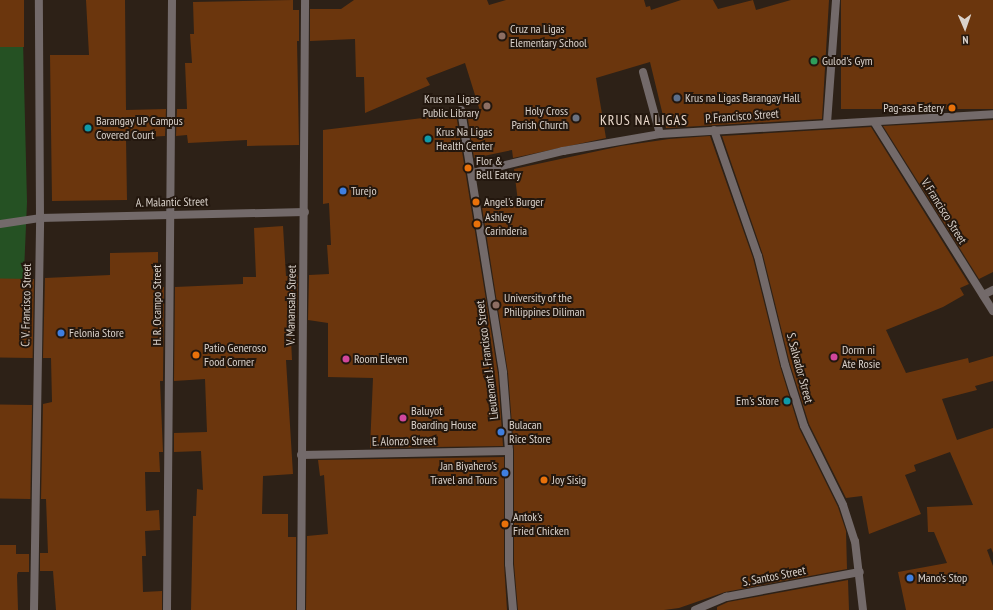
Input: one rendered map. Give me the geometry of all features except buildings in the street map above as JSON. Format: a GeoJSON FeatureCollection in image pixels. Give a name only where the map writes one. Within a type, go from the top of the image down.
{"type":"FeatureCollection","features":[{"type":"Feature","properties":{"kind":"street","name":"C. V. Francisco Street"},"geometry":{"type":"LineString","coordinates":[[34,610],[40,218],[39,0]]}},
{"type":"Feature","properties":{"kind":"street","name":"H. R. Ocampo Street"},"geometry":{"type":"LineString","coordinates":[[167,610],[172,0]]}},
{"type":"Feature","properties":{"kind":"street","name":"V. Manansala Street"},"geometry":{"type":"LineString","coordinates":[[301,610],[301,455],[305,212],[305,0]]}},
{"type":"Feature","properties":{"kind":"street"},"geometry":{"type":"LineString","coordinates":[[827,123],[836,0]]}},
{"type":"Feature","properties":{"kind":"street"},"geometry":{"type":"LineString","coordinates":[[643,72],[660,134]]}},
{"type":"Feature","properties":{"kind":"street","name":"Lieutenant J. Francisco Street"},"geometry":{"type":"LineString","coordinates":[[462,110],[503,373],[508,451],[513,610]]}},
{"type":"Feature","properties":{"kind":"street","name":"P. Francisco Street"},"geometry":{"type":"LineString","coordinates":[[473,173],[563,151],[660,134],[993,114]]}},
{"type":"Feature","properties":{"kind":"street","name":"V. Francisco Street"},"geometry":{"type":"LineString","coordinates":[[875,122],[993,312]]}},
{"type":"Feature","properties":{"kind":"street","name":"S. Salvador Street"},"geometry":{"type":"LineString","coordinates":[[714,130],[758,256],[786,365],[804,426],[843,505],[855,540],[860,572],[863,610]]}},
{"type":"Feature","properties":{"kind":"street","name":"A. Malantic Street"},"geometry":{"type":"LineString","coordinates":[[0,224],[40,218],[305,212]]}},
{"type":"Feature","properties":{"kind":"street"},"geometry":{"type":"LineString","coordinates":[[983,295],[993,290]]}},
{"type":"Feature","properties":{"kind":"street","name":"E. Alonzo Street"},"geometry":{"type":"LineString","coordinates":[[301,455],[508,451]]}},
{"type":"Feature","properties":{"kind":"street","name":"S. Santos Street"},"geometry":{"type":"LineString","coordinates":[[695,610],[726,597],[860,572]]}},
{"type":"Feature","properties":{"kind":"green space"},"geometry":{"type":"Polygon","coordinates":[[[0,0],[22,0],[27,202],[22,319],[0,325],[0,0]]]}},
{"type":"Feature","properties":{"kind":"place","name":"Cruz na Ligas Elementary School"},"geometry":{"type":"Point","coordinates":[502,36]}},
{"type":"Feature","properties":{"kind":"place","name":"Gulod's Gym"},"geometry":{"type":"Point","coordinates":[814,61]}},
{"type":"Feature","properties":{"kind":"place","name":"Krus na Ligas Barangay Hall"},"geometry":{"type":"Point","coordinates":[677,98]}},
{"type":"Feature","properties":{"kind":"place","name":"Krus na Ligas Public Library"},"geometry":{"type":"Point","coordinates":[487,106]}},
{"type":"Feature","properties":{"kind":"place","name":"Pag-asa Eatery"},"geometry":{"type":"Point","coordinates":[952,108]}},
{"type":"Feature","properties":{"kind":"place","name":"Holy Cross Parish Church"},"geometry":{"type":"Point","coordinates":[576,118]}},
{"type":"Feature","properties":{"kind":"place","name":"Barangay UP Campus Covered Court"},"geometry":{"type":"Point","coordinates":[88,128]}},
{"type":"Feature","properties":{"kind":"place","name":"Krus Na Ligas Health Center"},"geometry":{"type":"Point","coordinates":[428,139]}},
{"type":"Feature","properties":{"kind":"place","name":"Flor & Bell Eatery"},"geometry":{"type":"Point","coordinates":[468,168]}},
{"type":"Feature","properties":{"kind":"place","name":"Turejo"},"geometry":{"type":"Point","coordinates":[343,191]}},
{"type":"Feature","properties":{"kind":"place","name":"Angel's Burger"},"geometry":{"type":"Point","coordinates":[476,202]}},
{"type":"Feature","properties":{"kind":"place","name":"Ashley Carinderia"},"geometry":{"type":"Point","coordinates":[477,224]}},
{"type":"Feature","properties":{"kind":"place","name":"University of the Philippines Diliman"},"geometry":{"type":"Point","coordinates":[496,305]}},
{"type":"Feature","properties":{"kind":"place","name":"Felonia Store"},"geometry":{"type":"Point","coordinates":[61,333]}},
{"type":"Feature","properties":{"kind":"place","name":"Patio Generoso Food Corner"},"geometry":{"type":"Point","coordinates":[196,355]}},
{"type":"Feature","properties":{"kind":"place","name":"Dorm ni Ate Rosie"},"geometry":{"type":"Point","coordinates":[834,357]}},
{"type":"Feature","properties":{"kind":"place","name":"Room Eleven"},"geometry":{"type":"Point","coordinates":[346,359]}},
{"type":"Feature","properties":{"kind":"place","name":"Em's Store"},"geometry":{"type":"Point","coordinates":[787,401]}},
{"type":"Feature","properties":{"kind":"place","name":"Baluyot Boarding House"},"geometry":{"type":"Point","coordinates":[403,418]}},
{"type":"Feature","properties":{"kind":"place","name":"Bulacan Rice Store"},"geometry":{"type":"Point","coordinates":[501,432]}},
{"type":"Feature","properties":{"kind":"place","name":"Jan Biyahero's Travel and Tours"},"geometry":{"type":"Point","coordinates":[505,473]}},
{"type":"Feature","properties":{"kind":"place","name":"Joy Sisig"},"geometry":{"type":"Point","coordinates":[544,480]}},
{"type":"Feature","properties":{"kind":"place","name":"Antok's Fried Chicken"},"geometry":{"type":"Point","coordinates":[505,524]}},
{"type":"Feature","properties":{"kind":"place","name":"Mano's Stop"},"geometry":{"type":"Point","coordinates":[910,578]}},
{"type":"Feature","properties":{"kind":"district","name":"KRUS NA LIGAS"},"geometry":{"type":"Point","coordinates":[644,120]}}]}
